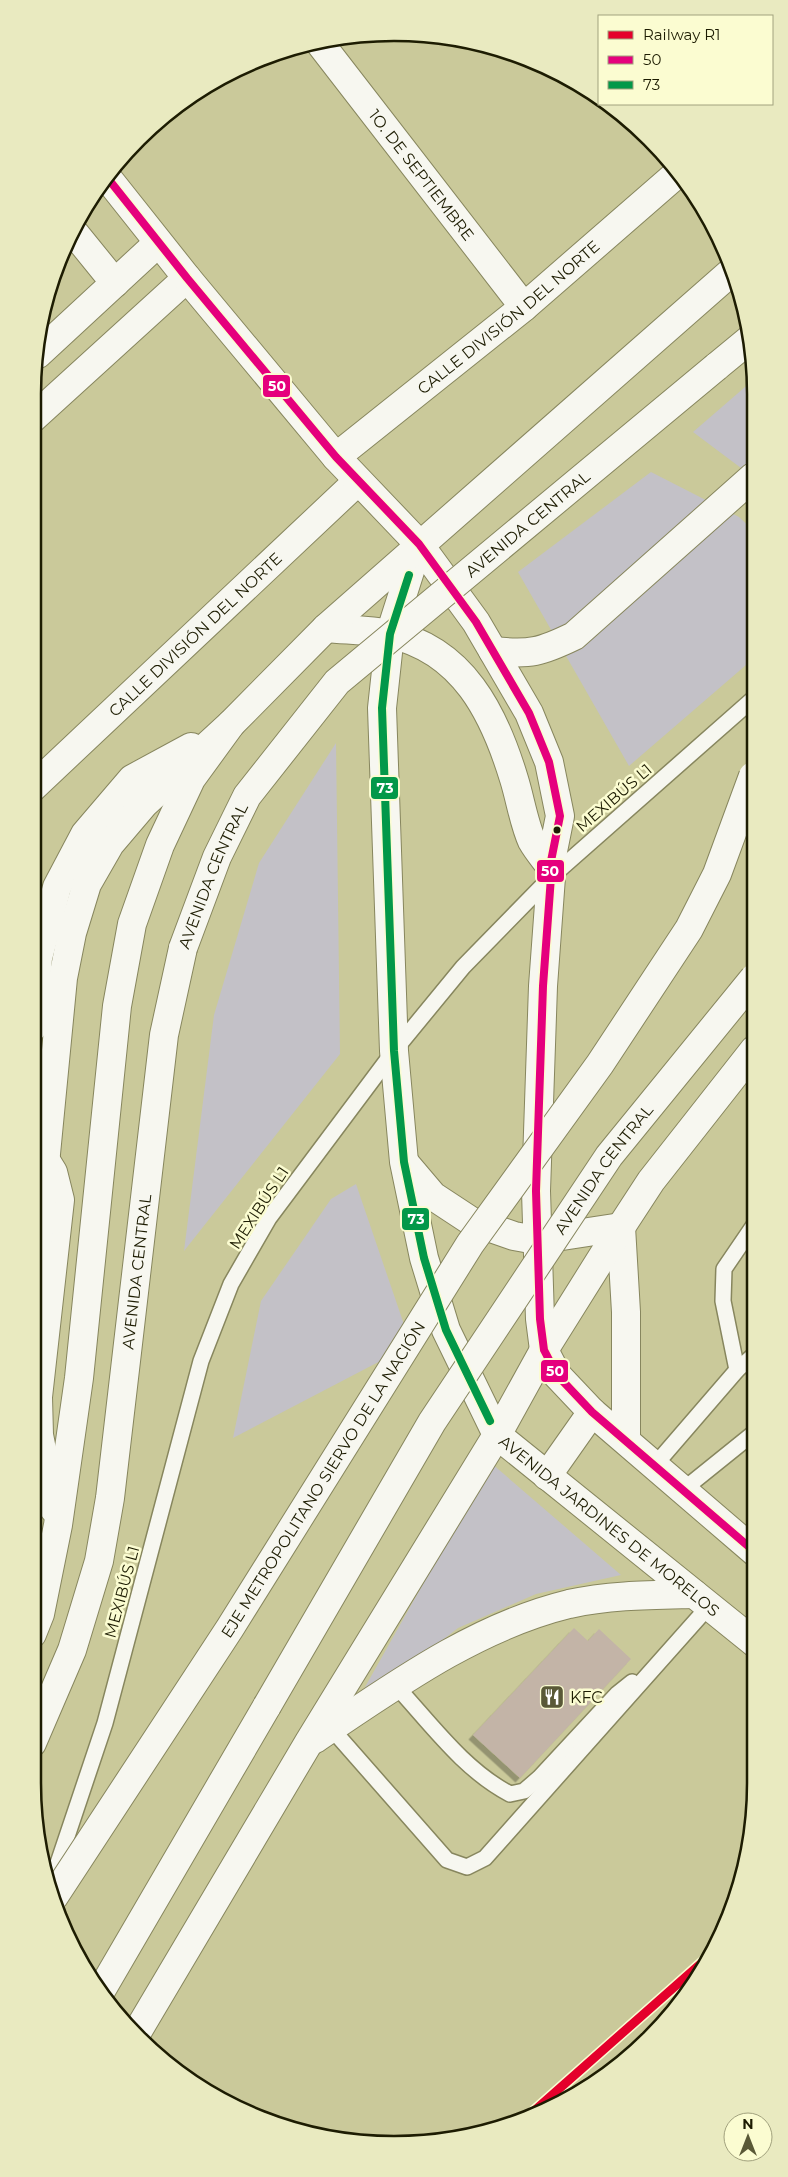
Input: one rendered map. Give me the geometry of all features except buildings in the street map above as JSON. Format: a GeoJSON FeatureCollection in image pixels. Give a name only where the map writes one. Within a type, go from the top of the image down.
{"type":"FeatureCollection","features":[{"type":"Feature","properties":{"kind":"main road","name":"1O. DE SEPTIEMBRE"},"geometry":{"type":"LineString","coordinates":[[324,48],[524,307]]}},
{"type":"Feature","properties":{"kind":"main road","name":"CALLE DIVISIÓN DEL NORTE"},"geometry":{"type":"LineString","coordinates":[[336,457],[524,307],[673,178]]}},
{"type":"Feature","properties":{"kind":"main road"},"geometry":{"type":"LineString","coordinates":[[111,183],[158,243],[336,457],[419,544],[476,622],[529,713],[548,762],[560,816],[550,872],[543,986],[536,1190],[536,1240],[540,1320],[544,1350],[557,1375],[592,1412],[747,1545]]}},
{"type":"Feature","properties":{"kind":"main road"},"geometry":{"type":"LineString","coordinates":[[78,238],[116,283]]}},
{"type":"Feature","properties":{"kind":"main road"},"geometry":{"type":"LineString","coordinates":[[44,349],[158,243]]}},
{"type":"Feature","properties":{"kind":"main road"},"geometry":{"type":"LineString","coordinates":[[41,1203],[64,978],[72,933],[87,884],[110,844],[144,804],[231,724],[326,628],[419,544],[726,276]]}},
{"type":"Feature","properties":{"kind":"main road"},"geometry":{"type":"LineString","coordinates":[[41,411],[187,278]]}},
{"type":"Feature","properties":{"kind":"main road","name":"AVENIDA CENTRAL"},"geometry":{"type":"LineString","coordinates":[[41,1722],[72,1650],[99,1562],[110,1498],[164,1035],[183,948],[217,857],[247,796],[337,682],[743,344]]}},
{"type":"Feature","properties":{"kind":"main road","name":"CALLE DIVISIÓN DEL NORTE"},"geometry":{"type":"LineString","coordinates":[[41,780],[358,481]]}},
{"type":"Feature","properties":{"kind":"main road"},"geometry":{"type":"LineString","coordinates":[[493,651],[516,654],[544,650],[574,636],[747,482]]}},
{"type":"Feature","properties":{"kind":"main road","name":"AVENIDA JARDINES DE MORELOS"},"geometry":{"type":"LineString","coordinates":[[419,544],[390,634],[382,708],[394,1051],[404,1162],[424,1258],[446,1330],[497,1435],[747,1637]]}},
{"type":"Feature","properties":{"kind":"main road"},"geometry":{"type":"LineString","coordinates":[[326,628],[390,634],[428,647],[460,671],[480,699],[498,734],[514,778],[532,840],[550,872]]}},
{"type":"Feature","properties":{"kind":"main road"},"geometry":{"type":"LineString","coordinates":[[41,946],[56,887],[85,834],[132,779],[231,724]]}},
{"type":"Feature","properties":{"kind":"main road"},"geometry":{"type":"LineString","coordinates":[[41,1609],[58,1525],[79,1378],[116,1006],[132,924],[160,845],[191,779],[231,724]]}},
{"type":"Feature","properties":{"kind":"main road","name":"EJE METROPOLITANO SIERVO DE LA NACIÓN"},"geometry":{"type":"LineString","coordinates":[[58,1890],[230,1628],[470,1244],[600,1064],[689,929],[717,874],[747,792]]}},
{"type":"Feature","properties":{"kind":"main road","name":"AVENIDA CENTRAL"},"geometry":{"type":"LineString","coordinates":[[105,1984],[432,1422],[608,1156],[747,987]]}},
{"type":"Feature","properties":{"kind":"main road"},"geometry":{"type":"LineString","coordinates":[[140,2027],[320,1735],[497,1435],[544,1350],[621,1227],[651,1182],[747,1059]]}},
{"type":"Feature","properties":{"kind":"main road"},"geometry":{"type":"LineString","coordinates":[[41,1371],[60,1200],[56,1180],[45,1159]]}},
{"type":"Feature","properties":{"kind":"main road"},"geometry":{"type":"LineString","coordinates":[[404,1162],[433,1196],[471,1221],[514,1236],[536,1240],[621,1227]]}},
{"type":"Feature","properties":{"kind":"main road"},"geometry":{"type":"LineString","coordinates":[[621,1227],[626,1312],[626,1440]]}},
{"type":"Feature","properties":{"kind":"main road"},"geometry":{"type":"LineString","coordinates":[[547,1476],[592,1412]]}},
{"type":"Feature","properties":{"kind":"main road"},"geometry":{"type":"LineString","coordinates":[[41,1444],[58,1525]]}},
{"type":"Feature","properties":{"kind":"main road"},"geometry":{"type":"LineString","coordinates":[[320,1735],[430,1664],[501,1625],[569,1604],[620,1596],[701,1600]]}},
{"type":"Feature","properties":{"kind":"lane","name":"MEXIBÚS L1"},"geometry":{"type":"LineString","coordinates":[[54,1876],[105,1723],[201,1361],[231,1284],[269,1218],[394,1051],[463,967],[550,872],[747,704]]}},
{"type":"Feature","properties":{"kind":"lane"},"geometry":{"type":"LineString","coordinates":[[737,1370],[723,1301],[724,1269],[747,1234]]}},
{"type":"Feature","properties":{"kind":"lane"},"geometry":{"type":"LineString","coordinates":[[655,1465],[737,1370],[747,1361]]}},
{"type":"Feature","properties":{"kind":"lane"},"geometry":{"type":"LineString","coordinates":[[683,1490],[747,1438]]}},
{"type":"Feature","properties":{"kind":"lane"},"geometry":{"type":"LineString","coordinates":[[320,1735],[447,1860],[466,1867],[485,1858],[664,1656],[701,1600]]}},
{"type":"Feature","properties":{"kind":"lane"},"geometry":{"type":"LineString","coordinates":[[396,1686],[460,1757],[494,1786],[510,1794],[524,1790],[539,1778],[617,1694],[664,1656]]}},
{"type":"Feature","properties":{"kind":"shaded area"},"geometry":{"type":"Polygon","coordinates":[[[747,386],[747,472],[693,432],[747,386]]]}},
{"type":"Feature","properties":{"kind":"shaded area"},"geometry":{"type":"Polygon","coordinates":[[[651,472],[739,517],[747,524],[747,664],[629,766],[518,572],[651,472]]]}},
{"type":"Feature","properties":{"kind":"shaded area"},"geometry":{"type":"Polygon","coordinates":[[[336,743],[340,1054],[184,1251],[214,1015],[259,863],[336,743]]]}},
{"type":"Feature","properties":{"kind":"shaded area"},"geometry":{"type":"Polygon","coordinates":[[[356,1184],[411,1345],[233,1438],[261,1301],[331,1199],[356,1184]]]}},
{"type":"Feature","properties":{"kind":"shaded area"},"geometry":{"type":"Polygon","coordinates":[[[491,1463],[621,1575],[536,1594],[458,1628],[351,1712],[491,1463]]]}},
{"type":"Feature","properties":{"kind":"rail line","name":"R1"},"geometry":{"type":"LineString","coordinates":[[545,2102],[691,1972]]}},
{"type":"Feature","properties":{"kind":"transit line","name":"50"},"geometry":{"type":"LineString","coordinates":[[111,183],[187,278],[336,457],[419,544],[476,622],[529,713],[549,762],[560,816],[550,866],[551,877],[543,986],[536,1191],[540,1319],[544,1350],[557,1375],[592,1412],[747,1545]]}},
{"type":"Feature","properties":{"kind":"transit line","name":"73"},"geometry":{"type":"LineString","coordinates":[[409,575],[390,634],[382,708],[394,1051],[404,1162],[424,1258],[446,1330],[490,1421]]}},
{"type":"Feature","properties":{"kind":"place","name":"KFC"},"geometry":{"type":"Point","coordinates":[552,1697]}}]}
